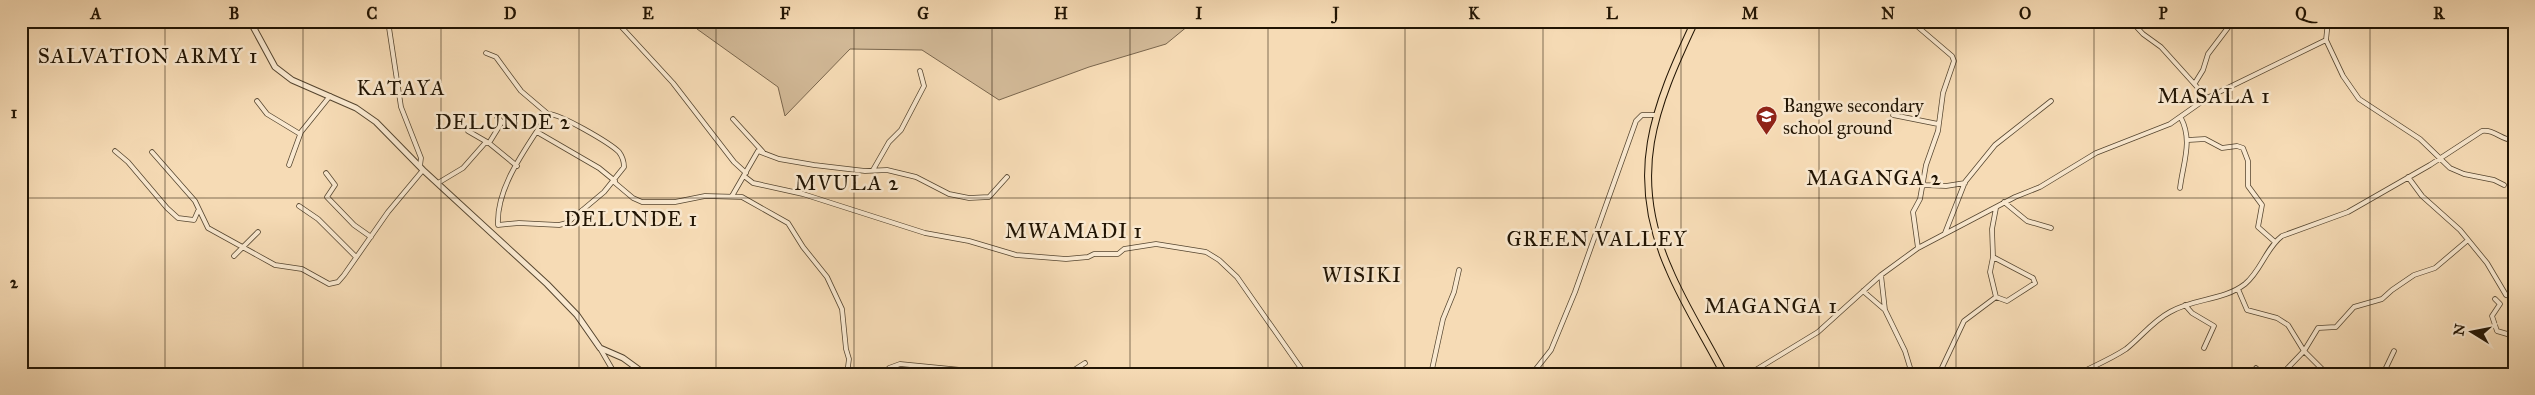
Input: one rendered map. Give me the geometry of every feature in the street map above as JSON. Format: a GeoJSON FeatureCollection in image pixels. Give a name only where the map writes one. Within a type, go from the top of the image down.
{"type":"FeatureCollection","features":[{"type":"Feature","properties":{"kind":"main road"},"geometry":{"type":"LineString","coordinates":[[1695,21],[1656,115],[1649,148],[1648,174],[1651,211],[1657,238],[1674,282],[1724,374]]}},
{"type":"Feature","properties":{"kind":"street"},"geometry":{"type":"LineString","coordinates":[[250,21],[275,67],[292,80],[356,108],[376,122],[421,168],[562,299],[580,319],[615,374]]}},
{"type":"Feature","properties":{"kind":"street"},"geometry":{"type":"LineString","coordinates":[[152,152],[194,200],[208,228],[275,265],[302,269],[329,284],[338,282],[421,168],[421,158],[401,107],[388,21]]}},
{"type":"Feature","properties":{"kind":"street"},"geometry":{"type":"LineString","coordinates":[[616,21],[673,83],[734,162],[753,183],[804,194],[925,233],[969,241],[1016,255],[1066,259],[1088,257],[1094,254],[1118,254],[1124,249],[1156,244],[1206,252],[1220,260],[1237,277],[1305,374]]}},
{"type":"Feature","properties":{"kind":"street"},"geometry":{"type":"LineString","coordinates":[[1911,21],[1953,58],[1943,93],[1936,138],[1926,165],[1923,185],[1913,217],[1918,248]]}},
{"type":"Feature","properties":{"kind":"street"},"geometry":{"type":"LineString","coordinates":[[2131,21],[2143,34],[2161,47],[2207,98]]}},
{"type":"Feature","properties":{"kind":"street"},"geometry":{"type":"LineString","coordinates":[[2195,83],[2203,70],[2208,54],[2233,21]]}},
{"type":"Feature","properties":{"kind":"street"},"geometry":{"type":"LineString","coordinates":[[2328,21],[2326,40],[2343,76],[2359,99],[2420,138],[2457,172],[2488,178],[2504,185]]}},
{"type":"Feature","properties":{"kind":"street"},"geometry":{"type":"LineString","coordinates":[[1749,374],[1818,332],[1863,290],[1918,248],[1996,208],[2004,202],[2045,184],[2096,153],[2181,118],[2207,98],[2326,40]]}},
{"type":"Feature","properties":{"kind":"street"},"geometry":{"type":"LineString","coordinates":[[486,53],[496,57],[521,91],[548,114],[558,116],[618,152],[624,167],[614,181],[576,218],[562,225],[519,222],[498,225]]}},
{"type":"Feature","properties":{"kind":"street"},"geometry":{"type":"LineString","coordinates":[[873,170],[889,142],[900,130],[924,86],[920,71]]}},
{"type":"Feature","properties":{"kind":"street"},"geometry":{"type":"LineString","coordinates":[[289,165],[300,134],[330,96]]}},
{"type":"Feature","properties":{"kind":"street"},"geometry":{"type":"LineString","coordinates":[[257,101],[267,114],[300,134]]}},
{"type":"Feature","properties":{"kind":"street"},"geometry":{"type":"LineString","coordinates":[[1945,233],[1965,182],[2000,140],[2024,125],[2051,101]]}},
{"type":"Feature","properties":{"kind":"street"},"geometry":{"type":"LineString","coordinates":[[490,233],[498,225],[505,189],[548,114]]}},
{"type":"Feature","properties":{"kind":"street"},"geometry":{"type":"LineString","coordinates":[[1532,374],[1551,350],[1576,292],[1636,121],[1642,115],[1656,115]]}},
{"type":"Feature","properties":{"kind":"street"},"geometry":{"type":"LineString","coordinates":[[1893,115],[1938,124]]}},
{"type":"Feature","properties":{"kind":"street"},"geometry":{"type":"LineString","coordinates":[[438,183],[464,168],[488,143],[502,121],[497,117]]}},
{"type":"Feature","properties":{"kind":"street"},"geometry":{"type":"LineString","coordinates":[[2180,188],[2188,140],[2187,131],[2181,118]]}},
{"type":"Feature","properties":{"kind":"street"},"geometry":{"type":"LineString","coordinates":[[733,119],[763,152],[787,161],[887,170],[916,177],[944,193],[969,198],[989,197],[1006,177]]}},
{"type":"Feature","properties":{"kind":"street"},"geometry":{"type":"LineString","coordinates":[[468,131],[488,143],[517,166]]}},
{"type":"Feature","properties":{"kind":"street"},"geometry":{"type":"LineString","coordinates":[[2078,374],[2115,356],[2168,313],[2184,304],[2217,298],[2238,289],[2250,279],[2275,242],[2287,234],[2348,212],[2482,131],[2493,131],[2506,139],[2514,140]]}},
{"type":"Feature","properties":{"kind":"street"},"geometry":{"type":"LineString","coordinates":[[536,132],[599,168],[633,198],[642,202],[675,202],[705,196],[732,196],[751,200],[788,223],[803,247],[827,277],[842,310],[846,349],[849,359],[847,374]]}},
{"type":"Feature","properties":{"kind":"street"},"geometry":{"type":"LineString","coordinates":[[2188,140],[2205,139],[2222,148],[2236,146],[2243,148],[2248,161],[2248,186],[2262,204],[2258,226],[2275,242]]}},
{"type":"Feature","properties":{"kind":"street"},"geometry":{"type":"LineString","coordinates":[[115,151],[128,162],[155,195],[178,218],[194,220],[198,211]]}},
{"type":"Feature","properties":{"kind":"street"},"geometry":{"type":"LineString","coordinates":[[732,196],[745,175],[755,153],[763,152]]}},
{"type":"Feature","properties":{"kind":"street"},"geometry":{"type":"LineString","coordinates":[[326,173],[335,185],[327,197],[354,224],[371,237]]}},
{"type":"Feature","properties":{"kind":"street"},"geometry":{"type":"LineString","coordinates":[[2408,177],[2422,196],[2454,223],[2486,263],[2504,292],[2509,297],[2514,297]]}},
{"type":"Feature","properties":{"kind":"street"},"geometry":{"type":"LineString","coordinates":[[1923,185],[1946,186],[1965,182]]}},
{"type":"Feature","properties":{"kind":"street"},"geometry":{"type":"LineString","coordinates":[[2004,202],[2027,221],[2051,228]]}},
{"type":"Feature","properties":{"kind":"street"},"geometry":{"type":"LineString","coordinates":[[300,206],[318,219],[356,257]]}},
{"type":"Feature","properties":{"kind":"street"},"geometry":{"type":"LineString","coordinates":[[1993,257],[2035,281],[2011,299],[2004,301],[1996,297],[1990,280],[1993,257],[1992,229],[1996,208]]}},
{"type":"Feature","properties":{"kind":"street"},"geometry":{"type":"LineString","coordinates":[[234,256],[258,232]]}},
{"type":"Feature","properties":{"kind":"street"},"geometry":{"type":"LineString","coordinates":[[2282,374],[2304,351],[2318,328],[2336,327],[2354,307],[2382,300],[2392,290],[2414,275],[2435,268],[2468,240]]}},
{"type":"Feature","properties":{"kind":"street"},"geometry":{"type":"LineString","coordinates":[[1431,374],[1443,320],[1456,286],[1459,270]]}},
{"type":"Feature","properties":{"kind":"street"},"geometry":{"type":"LineString","coordinates":[[1881,275],[1885,310],[1905,351],[1912,374]]}},
{"type":"Feature","properties":{"kind":"street"},"geometry":{"type":"LineString","coordinates":[[2238,289],[2247,310],[2280,320],[2291,328],[2304,351],[2327,374]]}},
{"type":"Feature","properties":{"kind":"street"},"geometry":{"type":"LineString","coordinates":[[1863,290],[1885,310]]}},
{"type":"Feature","properties":{"kind":"street"},"geometry":{"type":"LineString","coordinates":[[1939,374],[1964,321],[1996,297]]}},
{"type":"Feature","properties":{"kind":"street"},"geometry":{"type":"LineString","coordinates":[[2495,299],[2500,304],[2492,316],[2497,331],[2514,336]]}},
{"type":"Feature","properties":{"kind":"street"},"geometry":{"type":"LineString","coordinates":[[2184,304],[2192,313],[2214,326],[2204,348]]}},
{"type":"Feature","properties":{"kind":"street"},"geometry":{"type":"LineString","coordinates":[[600,348],[623,358],[645,374]]}},
{"type":"Feature","properties":{"kind":"street"},"geometry":{"type":"LineString","coordinates":[[2383,374],[2394,351]]}},
{"type":"Feature","properties":{"kind":"street"},"geometry":{"type":"LineString","coordinates":[[1068,374],[1085,363]]}},
{"type":"Feature","properties":{"kind":"street"},"geometry":{"type":"LineString","coordinates":[[886,374],[889,368],[900,364],[1002,374]]}},
{"type":"Feature","properties":{"kind":"street"},"geometry":{"type":"LineString","coordinates":[[2256,368],[2263,374]]}},
{"type":"Feature","properties":{"kind":"shaded area"},"geometry":{"type":"Polygon","coordinates":[[[691,21],[1194,21],[1166,44],[1089,67],[999,100],[922,50],[850,49],[785,116],[778,87],[697,29],[691,21]]]}},
{"type":"Feature","properties":{"kind":"place","name":"Bangwe secondary school ground"},"geometry":{"type":"Point","coordinates":[1767,135]}},
{"type":"Feature","properties":{"kind":"district","name":"SALVATION ARMY 1"},"geometry":{"type":"Point","coordinates":[148,56]}},
{"type":"Feature","properties":{"kind":"district","name":"KATAYA"},"geometry":{"type":"Point","coordinates":[401,88]}},
{"type":"Feature","properties":{"kind":"district","name":"MASALA 1"},"geometry":{"type":"Point","coordinates":[2214,96]}},
{"type":"Feature","properties":{"kind":"district","name":"DELUNDE 2"},"geometry":{"type":"Point","coordinates":[503,122]}},
{"type":"Feature","properties":{"kind":"district","name":"MAGANGA 2"},"geometry":{"type":"Point","coordinates":[1874,178]}},
{"type":"Feature","properties":{"kind":"district","name":"MVULA 2"},"geometry":{"type":"Point","coordinates":[847,183]}},
{"type":"Feature","properties":{"kind":"district","name":"DELUNDE 1"},"geometry":{"type":"Point","coordinates":[631,219]}},
{"type":"Feature","properties":{"kind":"district","name":"MWAMADI 1"},"geometry":{"type":"Point","coordinates":[1074,231]}},
{"type":"Feature","properties":{"kind":"district","name":"GREEN VALLEY"},"geometry":{"type":"Point","coordinates":[1597,239]}},
{"type":"Feature","properties":{"kind":"district","name":"WISIKI"},"geometry":{"type":"Point","coordinates":[1362,275]}},
{"type":"Feature","properties":{"kind":"district","name":"MAGANGA 1"},"geometry":{"type":"Point","coordinates":[1771,306]}}]}
